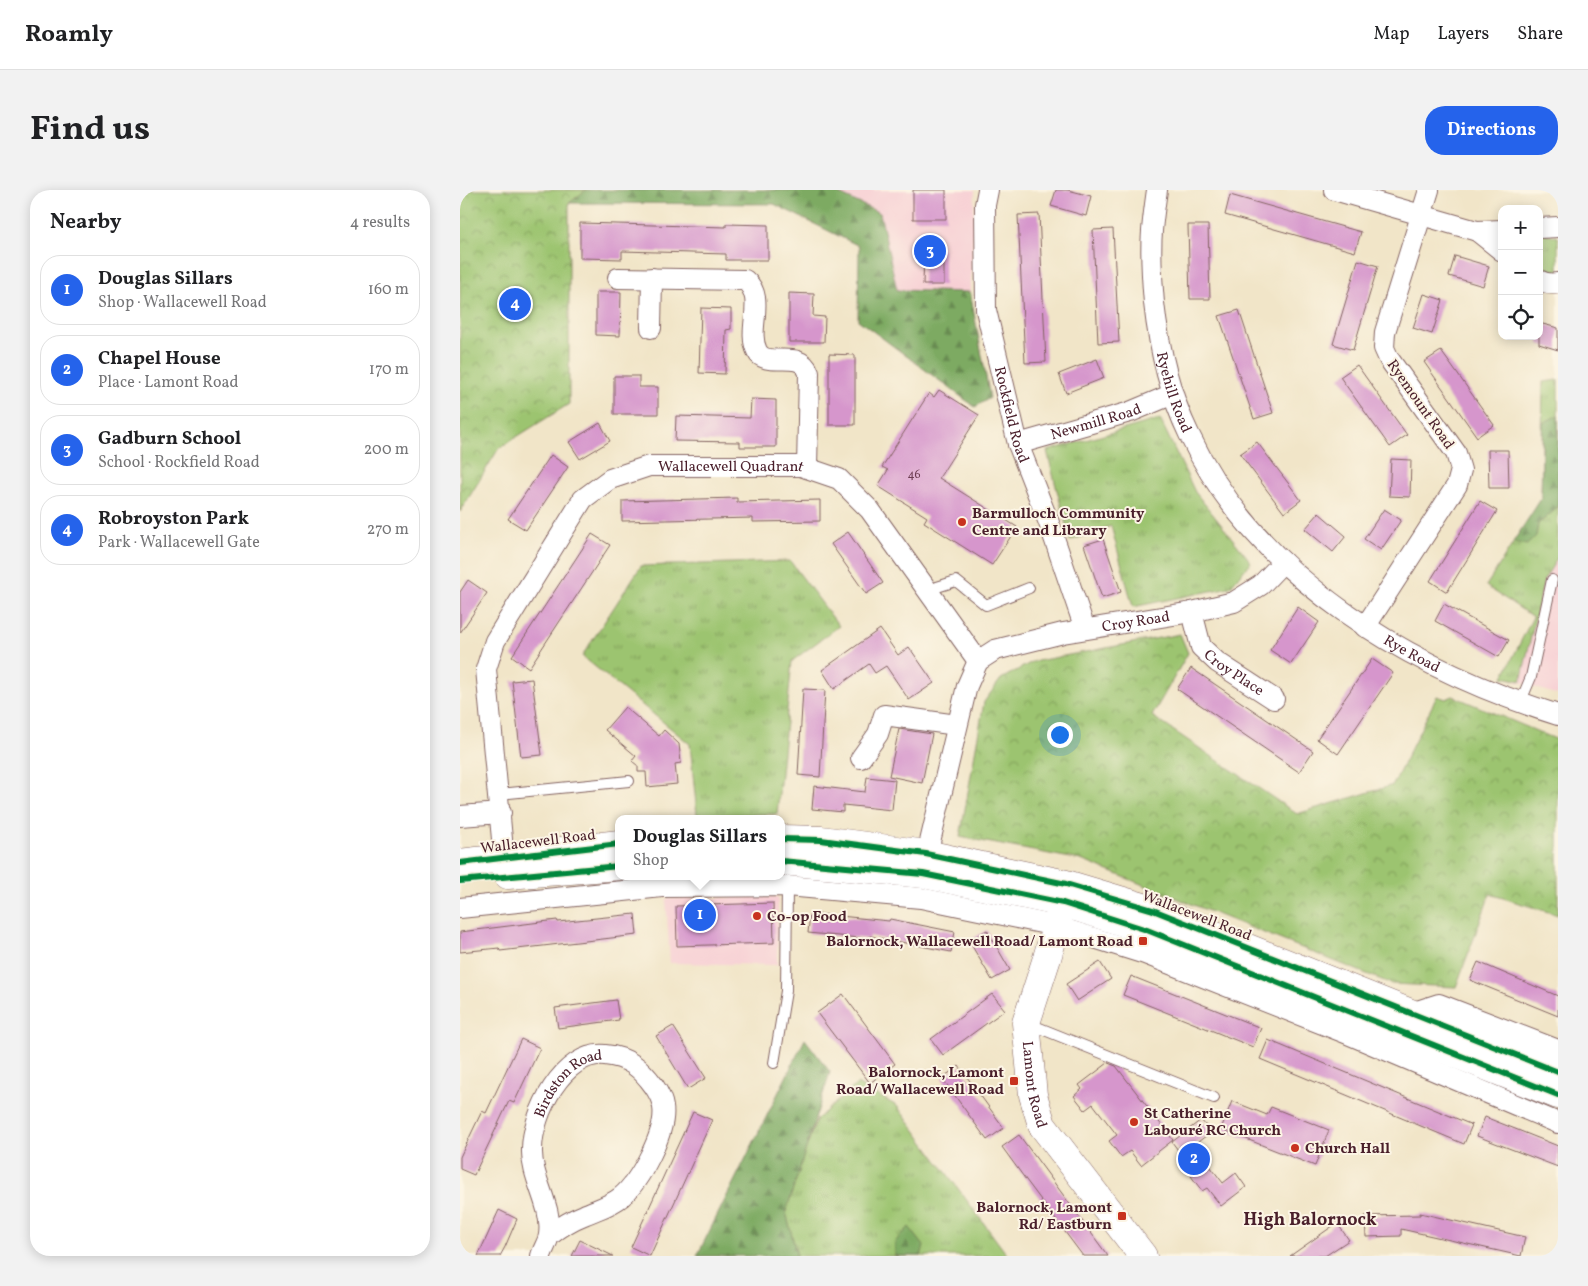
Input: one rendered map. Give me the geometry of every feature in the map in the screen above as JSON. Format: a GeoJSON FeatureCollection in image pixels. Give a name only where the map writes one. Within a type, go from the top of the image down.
{"type":"FeatureCollection","features":[{"type":"Feature","properties":{"kind":"street","name":"Rockfield Road"},"geometry":{"type":"LineString","coordinates":[[988,190],[985,205],[986,310],[1018,444],[1049,523],[1085,629]]}},
{"type":"Feature","properties":{"kind":"street","name":"Ryehill Road"},"geometry":{"type":"LineString","coordinates":[[1157,190],[1152,232],[1152,281],[1158,338],[1173,394],[1188,434],[1213,476],[1252,531],[1283,562]]}},
{"type":"Feature","properties":{"kind":"street"},"geometry":{"type":"LineString","coordinates":[[1334,190],[1476,231],[1498,230]]}},
{"type":"Feature","properties":{"kind":"street","name":"Ryemount Road"},"geometry":{"type":"LineString","coordinates":[[1365,627],[1456,485],[1461,470],[1456,453],[1389,359],[1384,348],[1385,332],[1429,190]]}},
{"type":"Feature","properties":{"kind":"street"},"geometry":{"type":"LineString","coordinates":[[1543,228],[1558,227]]}},
{"type":"Feature","properties":{"kind":"street"},"geometry":{"type":"LineString","coordinates":[[1476,231],[1501,250]]}},
{"type":"Feature","properties":{"kind":"street"},"geometry":{"type":"LineString","coordinates":[[618,278],[745,280],[752,286],[755,294],[755,344],[757,352],[763,357],[799,361],[806,366],[809,373],[807,468]]}},
{"type":"Feature","properties":{"kind":"street"},"geometry":{"type":"LineString","coordinates":[[651,328],[652,278]]}},
{"type":"Feature","properties":{"kind":"street"},"geometry":{"type":"LineString","coordinates":[[1543,281],[1550,284],[1558,283]]}},
{"type":"Feature","properties":{"kind":"street","name":"Newmill Road"},"geometry":{"type":"LineString","coordinates":[[1018,444],[1130,412],[1173,394]]}},
{"type":"Feature","properties":{"kind":"street","name":"Wallacewell Quadrant"},"geometry":{"type":"LineString","coordinates":[[505,867],[486,669],[495,640],[583,499],[610,479],[649,466],[801,466],[838,479],[863,504],[978,661]]}},
{"type":"Feature","properties":{"kind":"street","name":"Rye Road"},"geometry":{"type":"LineString","coordinates":[[1283,562],[1335,607],[1365,627],[1448,672],[1482,688],[1558,715]]}},
{"type":"Feature","properties":{"kind":"street","name":"Croy Road"},"geometry":{"type":"LineString","coordinates":[[978,661],[995,650],[1085,629],[1192,612],[1234,602],[1262,585],[1283,562]]}},
{"type":"Feature","properties":{"kind":"street","name":"Croy Place"},"geometry":{"type":"LineString","coordinates":[[1192,612],[1201,647],[1217,662],[1274,699]]}},
{"type":"Feature","properties":{"kind":"street"},"geometry":{"type":"LineString","coordinates":[[925,864],[967,686],[978,661]]}},
{"type":"Feature","properties":{"kind":"street"},"geometry":{"type":"LineString","coordinates":[[861,758],[878,734],[878,708],[957,725]]}},
{"type":"Feature","properties":{"kind":"street"},"geometry":{"type":"LineString","coordinates":[[460,816],[500,803]]}},
{"type":"Feature","properties":{"kind":"street"},"geometry":{"type":"LineString","coordinates":[[785,839],[820,840],[925,864],[1147,930],[1405,1022],[1558,1072]]}},
{"type":"Feature","properties":{"kind":"street","name":"Wallacewell Road"},"geometry":{"type":"LineString","coordinates":[[460,881],[505,867],[615,845]]}},
{"type":"Feature","properties":{"kind":"street","name":"Wallacewell Road"},"geometry":{"type":"LineString","coordinates":[[460,864],[505,867],[615,866]]}},
{"type":"Feature","properties":{"kind":"street"},"geometry":{"type":"LineString","coordinates":[[785,873],[925,864]]}},
{"type":"Feature","properties":{"kind":"street","name":"Wallacewell Road"},"geometry":{"type":"LineString","coordinates":[[505,867],[508,902]]}},
{"type":"Feature","properties":{"kind":"street"},"geometry":{"type":"LineString","coordinates":[[785,873],[921,898],[1062,905],[1154,958],[1348,1034],[1558,1123]]}},
{"type":"Feature","properties":{"kind":"street"},"geometry":{"type":"LineString","coordinates":[[460,908],[723,880]]}},
{"type":"Feature","properties":{"kind":"street","name":"Lamont Road"},"geometry":{"type":"LineString","coordinates":[[1062,905],[1026,1023],[1033,1095],[1042,1125],[1143,1256]]}},
{"type":"Feature","properties":{"kind":"street"},"geometry":{"type":"LineString","coordinates":[[1405,1022],[1439,1004],[1558,1050]]}},
{"type":"Feature","properties":{"kind":"street"},"geometry":{"type":"LineString","coordinates":[[1405,1022],[1558,1095]]}},
{"type":"Feature","properties":{"kind":"street","name":"Birdston Road"},"geometry":{"type":"LineString","coordinates":[[541,1256],[549,1236],[549,1223],[532,1152],[532,1138],[548,1095],[571,1066],[583,1058],[597,1054],[612,1055],[629,1060],[640,1068],[658,1092],[663,1107],[660,1135],[633,1185],[620,1197],[603,1208],[567,1222],[549,1236]]}},
{"type":"Feature","properties":{"kind":"lane"},"geometry":{"type":"LineString","coordinates":[[1520,703],[1531,677],[1552,580]]}},
{"type":"Feature","properties":{"kind":"lane"},"geometry":{"type":"LineString","coordinates":[[928,592],[956,581],[986,605],[1029,588]]}},
{"type":"Feature","properties":{"kind":"lane"},"geometry":{"type":"LineString","coordinates":[[500,803],[629,780]]}},
{"type":"Feature","properties":{"kind":"lane"},"geometry":{"type":"LineString","coordinates":[[774,1063],[786,991],[784,880]]}},
{"type":"Feature","properties":{"kind":"lane"},"geometry":{"type":"LineString","coordinates":[[1026,1023],[1214,1098]]}},
{"type":"Feature","properties":{"kind":"shaded area"},"geometry":{"type":"Polygon","coordinates":[[[831,190],[975,190],[970,292],[897,290],[880,213],[831,190]]]}},
{"type":"Feature","properties":{"kind":"shaded area"},"geometry":{"type":"Polygon","coordinates":[[[1558,380],[1558,695],[1503,677],[1533,617],[1486,586],[1541,499],[1543,382],[1558,380]]]}},
{"type":"Feature","properties":{"kind":"shaded area"},"geometry":{"type":"Polygon","coordinates":[[[778,897],[777,965],[670,963],[666,899],[778,897]]]}},
{"type":"Feature","properties":{"kind":"green space"},"geometry":{"type":"Polygon","coordinates":[[[460,190],[586,190],[569,203],[569,404],[499,448],[460,512],[460,190]]]}},
{"type":"Feature","properties":{"kind":"green space"},"geometry":{"type":"Polygon","coordinates":[[[565,190],[831,190],[880,213],[897,290],[970,292],[990,398],[975,407],[858,320],[859,246],[774,204],[569,203],[565,190]]]}},
{"type":"Feature","properties":{"kind":"green space"},"geometry":{"type":"Polygon","coordinates":[[[1543,233],[1558,237],[1558,274],[1543,273],[1543,233]]]}},
{"type":"Feature","properties":{"kind":"green space"},"geometry":{"type":"Polygon","coordinates":[[[1558,380],[1558,557],[1544,580],[1521,681],[1503,677],[1533,617],[1486,586],[1541,499],[1543,382],[1558,380]]]}},
{"type":"Feature","properties":{"kind":"green space"},"geometry":{"type":"Polygon","coordinates":[[[1558,415],[1558,504],[1555,510],[1538,524],[1536,536],[1527,545],[1513,542],[1541,499],[1543,423],[1558,415]]]}},
{"type":"Feature","properties":{"kind":"green space"},"geometry":{"type":"Polygon","coordinates":[[[1160,419],[1195,492],[1251,562],[1230,587],[1133,607],[1111,526],[1070,541],[1047,451],[1160,419]]]}},
{"type":"Feature","properties":{"kind":"green space"},"geometry":{"type":"Polygon","coordinates":[[[790,561],[839,626],[792,661],[777,814],[697,815],[690,744],[582,656],[641,566],[790,561]]]}},
{"type":"Feature","properties":{"kind":"green space"},"geometry":{"type":"Polygon","coordinates":[[[1180,634],[1188,653],[1152,716],[1297,814],[1393,785],[1437,696],[1446,699],[1453,696],[1558,740],[1558,915],[1490,894],[1456,987],[1392,984],[1081,860],[960,837],[984,702],[1001,679],[1032,662],[1180,634]]]}},
{"type":"Feature","properties":{"kind":"green space"},"geometry":{"type":"Polygon","coordinates":[[[805,1039],[830,1072],[786,1212],[797,1256],[697,1256],[805,1039]]]}},
{"type":"Feature","properties":{"kind":"green space"},"geometry":{"type":"Polygon","coordinates":[[[857,1084],[897,1106],[1008,1256],[797,1256],[784,1206],[817,1119],[857,1084]]]}},
{"type":"Feature","properties":{"kind":"green space"},"geometry":{"type":"Polygon","coordinates":[[[909,1227],[924,1246],[921,1256],[895,1256],[895,1242],[909,1227]]]}},
{"type":"Feature","properties":{"kind":"building"},"geometry":{"type":"Polygon","coordinates":[[[913,190],[946,190],[946,219],[913,219],[913,190]]]}},
{"type":"Feature","properties":{"kind":"building"},"geometry":{"type":"Polygon","coordinates":[[[1056,190],[1068,190],[1091,196],[1086,216],[1051,206],[1056,190]]]}},
{"type":"Feature","properties":{"kind":"building"},"geometry":{"type":"Polygon","coordinates":[[[1230,195],[1361,232],[1355,252],[1225,215],[1230,195]]]}},
{"type":"Feature","properties":{"kind":"building"},"geometry":{"type":"Polygon","coordinates":[[[1039,214],[1046,362],[1025,363],[1018,215],[1039,214]]]}},
{"type":"Feature","properties":{"kind":"building"},"geometry":{"type":"Polygon","coordinates":[[[580,223],[726,227],[726,224],[768,225],[768,260],[726,260],[726,254],[622,251],[622,259],[580,258],[580,223]]]}},
{"type":"Feature","properties":{"kind":"building"},"geometry":{"type":"Polygon","coordinates":[[[1188,225],[1208,225],[1210,299],[1190,299],[1188,225]]]}},
{"type":"Feature","properties":{"kind":"building"},"geometry":{"type":"Polygon","coordinates":[[[1113,229],[1119,342],[1098,343],[1093,230],[1113,229]]]}},
{"type":"Feature","properties":{"kind":"building"},"geometry":{"type":"Polygon","coordinates":[[[924,249],[944,250],[944,285],[923,285],[924,249]]]}},
{"type":"Feature","properties":{"kind":"building"},"geometry":{"type":"Polygon","coordinates":[[[1455,256],[1489,266],[1483,286],[1449,276],[1455,256]]]}},
{"type":"Feature","properties":{"kind":"building"},"geometry":{"type":"Polygon","coordinates":[[[1358,260],[1378,266],[1353,350],[1333,344],[1358,260]]]}},
{"type":"Feature","properties":{"kind":"building"},"geometry":{"type":"Polygon","coordinates":[[[596,292],[621,292],[620,336],[596,335],[596,292]]]}},
{"type":"Feature","properties":{"kind":"building"},"geometry":{"type":"Polygon","coordinates":[[[789,293],[814,294],[813,316],[825,317],[824,342],[789,342],[789,293]]]}},
{"type":"Feature","properties":{"kind":"building"},"geometry":{"type":"Polygon","coordinates":[[[1424,294],[1443,300],[1432,334],[1413,328],[1424,294]]]}},
{"type":"Feature","properties":{"kind":"building"},"geometry":{"type":"Polygon","coordinates":[[[701,308],[731,309],[731,329],[726,330],[725,374],[699,373],[701,308]]]}},
{"type":"Feature","properties":{"kind":"building"},"geometry":{"type":"Polygon","coordinates":[[[1239,310],[1273,413],[1254,419],[1219,316],[1239,310]]]}},
{"type":"Feature","properties":{"kind":"building"},"geometry":{"type":"Polygon","coordinates":[[[1543,324],[1558,328],[1558,350],[1539,344],[1539,340],[1543,340],[1543,324]]]}},
{"type":"Feature","properties":{"kind":"building"},"geometry":{"type":"Polygon","coordinates":[[[1441,351],[1494,425],[1477,437],[1424,362],[1441,351]]]}},
{"type":"Feature","properties":{"kind":"building"},"geometry":{"type":"Polygon","coordinates":[[[829,354],[855,355],[855,425],[829,425],[829,354]]]}},
{"type":"Feature","properties":{"kind":"building"},"geometry":{"type":"Polygon","coordinates":[[[1097,359],[1104,378],[1066,393],[1059,374],[1097,359]]]}},
{"type":"Feature","properties":{"kind":"building"},"geometry":{"type":"Polygon","coordinates":[[[1357,365],[1407,435],[1390,447],[1340,377],[1357,365]]]}},
{"type":"Feature","properties":{"kind":"building"},"geometry":{"type":"Polygon","coordinates":[[[614,376],[639,376],[639,387],[658,387],[658,414],[614,414],[614,376]]]}},
{"type":"Feature","properties":{"kind":"building","name":"Barmulloch Community Centre and Library"},"geometry":{"type":"Polygon","coordinates":[[[939,390],[979,415],[939,478],[1017,527],[992,565],[924,522],[927,517],[878,486],[888,470],[882,467],[929,393],[934,397],[939,390]]]}},
{"type":"Feature","properties":{"kind":"building"},"geometry":{"type":"Polygon","coordinates":[[[751,399],[776,400],[776,447],[740,447],[740,442],[675,441],[676,416],[750,418],[751,399]]]}},
{"type":"Feature","properties":{"kind":"building"},"geometry":{"type":"Polygon","coordinates":[[[600,423],[610,441],[580,459],[569,442],[600,423]]]}},
{"type":"Feature","properties":{"kind":"building"},"geometry":{"type":"Polygon","coordinates":[[[1257,442],[1301,500],[1284,513],[1240,454],[1257,442]]]}},
{"type":"Feature","properties":{"kind":"building"},"geometry":{"type":"Polygon","coordinates":[[[1488,450],[1508,450],[1509,488],[1489,488],[1488,450]]]}},
{"type":"Feature","properties":{"kind":"building"},"geometry":{"type":"Polygon","coordinates":[[[551,455],[568,467],[526,530],[508,519],[551,455]]]}},
{"type":"Feature","properties":{"kind":"building"},"geometry":{"type":"Polygon","coordinates":[[[1391,459],[1411,460],[1410,497],[1389,496],[1391,459]]]}},
{"type":"Feature","properties":{"kind":"building"},"geometry":{"type":"Polygon","coordinates":[[[737,498],[737,502],[820,500],[820,521],[753,522],[753,518],[622,521],[622,501],[737,498]]]}},
{"type":"Feature","properties":{"kind":"building"},"geometry":{"type":"Polygon","coordinates":[[[1480,501],[1497,511],[1447,592],[1430,581],[1480,501]]]}},
{"type":"Feature","properties":{"kind":"building"},"geometry":{"type":"Polygon","coordinates":[[[1384,509],[1401,520],[1381,550],[1364,539],[1384,509]]]}},
{"type":"Feature","properties":{"kind":"building"},"geometry":{"type":"Polygon","coordinates":[[[1319,513],[1346,536],[1333,552],[1305,529],[1319,513]]]}},
{"type":"Feature","properties":{"kind":"building"},"geometry":{"type":"Polygon","coordinates":[[[848,532],[883,583],[866,594],[831,544],[848,532]]]}},
{"type":"Feature","properties":{"kind":"building"},"geometry":{"type":"Polygon","coordinates":[[[592,534],[610,545],[529,668],[512,656],[592,534]]]}},
{"type":"Feature","properties":{"kind":"building"},"geometry":{"type":"Polygon","coordinates":[[[1103,539],[1121,592],[1102,598],[1084,545],[1103,539]]]}},
{"type":"Feature","properties":{"kind":"building"},"geometry":{"type":"Polygon","coordinates":[[[468,580],[487,593],[460,633],[460,592],[468,580]]]}},
{"type":"Feature","properties":{"kind":"building"},"geometry":{"type":"Polygon","coordinates":[[[1444,604],[1509,640],[1499,657],[1435,621],[1444,604]]]}},
{"type":"Feature","properties":{"kind":"building"},"geometry":{"type":"Polygon","coordinates":[[[1298,607],[1319,622],[1291,664],[1270,650],[1298,607]]]}},
{"type":"Feature","properties":{"kind":"building"},"geometry":{"type":"Polygon","coordinates":[[[880,629],[898,655],[909,647],[934,683],[909,700],[886,666],[875,673],[869,664],[834,689],[822,670],[880,629]]]}},
{"type":"Feature","properties":{"kind":"building"},"geometry":{"type":"Polygon","coordinates":[[[1372,659],[1393,673],[1338,754],[1317,739],[1372,659]]]}},
{"type":"Feature","properties":{"kind":"building"},"geometry":{"type":"Polygon","coordinates":[[[1191,668],[1313,751],[1299,772],[1177,689],[1191,668]]]}},
{"type":"Feature","properties":{"kind":"building"},"geometry":{"type":"Polygon","coordinates":[[[532,679],[542,755],[521,757],[512,681],[532,679]]]}},
{"type":"Feature","properties":{"kind":"building"},"geometry":{"type":"Polygon","coordinates":[[[803,689],[825,690],[820,777],[798,775],[803,689]]]}},
{"type":"Feature","properties":{"kind":"building"},"geometry":{"type":"Polygon","coordinates":[[[625,707],[659,736],[664,730],[679,744],[681,763],[675,764],[677,784],[647,787],[646,772],[638,772],[638,766],[632,761],[636,756],[605,730],[625,707]]]}},
{"type":"Feature","properties":{"kind":"building"},"geometry":{"type":"Polygon","coordinates":[[[899,729],[932,734],[922,783],[889,776],[899,729]]]}},
{"type":"Feature","properties":{"kind":"building"},"geometry":{"type":"Polygon","coordinates":[[[867,777],[895,780],[892,810],[843,805],[843,812],[812,809],[814,786],[865,792],[867,777]]]}},
{"type":"Feature","properties":{"kind":"building"},"geometry":{"type":"Polygon","coordinates":[[[773,903],[774,943],[677,946],[676,906],[773,903]]]}},
{"type":"Feature","properties":{"kind":"building"},"geometry":{"type":"Polygon","coordinates":[[[810,913],[889,921],[890,919],[955,932],[951,952],[870,936],[869,939],[808,933],[810,913]]]}},
{"type":"Feature","properties":{"kind":"building"},"geometry":{"type":"Polygon","coordinates":[[[635,914],[637,935],[500,951],[499,948],[460,952],[460,932],[557,920],[558,922],[635,914]]]}},
{"type":"Feature","properties":{"kind":"building"},"geometry":{"type":"Polygon","coordinates":[[[987,930],[1010,970],[992,980],[969,941],[987,930]]]}},
{"type":"Feature","properties":{"kind":"building"},"geometry":{"type":"Polygon","coordinates":[[[1100,962],[1111,979],[1077,1001],[1066,984],[1100,962]]]}},
{"type":"Feature","properties":{"kind":"building"},"geometry":{"type":"Polygon","coordinates":[[[1478,962],[1558,996],[1558,1016],[1470,980],[1478,962]]]}},
{"type":"Feature","properties":{"kind":"building"},"geometry":{"type":"Polygon","coordinates":[[[1131,976],[1261,1028],[1253,1047],[1123,995],[1131,976]]]}},
{"type":"Feature","properties":{"kind":"building"},"geometry":{"type":"Polygon","coordinates":[[[843,994],[895,1064],[870,1083],[817,1013],[843,994]]]}},
{"type":"Feature","properties":{"kind":"building"},"geometry":{"type":"Polygon","coordinates":[[[992,994],[1005,1010],[943,1055],[931,1039],[992,994]]]}},
{"type":"Feature","properties":{"kind":"building"},"geometry":{"type":"Polygon","coordinates":[[[616,1000],[619,1020],[558,1028],[555,1008],[616,1000]]]}},
{"type":"Feature","properties":{"kind":"building"},"geometry":{"type":"Polygon","coordinates":[[[673,1026],[706,1078],[688,1089],[656,1036],[673,1026]]]}},
{"type":"Feature","properties":{"kind":"building"},"geometry":{"type":"Polygon","coordinates":[[[521,1039],[540,1048],[514,1103],[509,1101],[474,1175],[460,1169],[460,1157],[482,1111],[486,1113],[521,1039]]]}},
{"type":"Feature","properties":{"kind":"building"},"geometry":{"type":"Polygon","coordinates":[[[1268,1040],[1472,1125],[1464,1144],[1260,1059],[1268,1040]]]}},
{"type":"Feature","properties":{"kind":"building","name":"St Catherine Labouré RC Church"},"geometry":{"type":"Polygon","coordinates":[[[1108,1063],[1116,1066],[1173,1140],[1141,1165],[1130,1151],[1121,1157],[1109,1141],[1117,1135],[1093,1104],[1085,1110],[1074,1096],[1082,1089],[1079,1085],[1108,1063]]]}},
{"type":"Feature","properties":{"kind":"building"},"geometry":{"type":"Polygon","coordinates":[[[959,1066],[1004,1128],[987,1140],[942,1078],[959,1066]]]}},
{"type":"Feature","properties":{"kind":"building","name":"Church Hall"},"geometry":{"type":"Polygon","coordinates":[[[1232,1101],[1267,1115],[1271,1107],[1329,1130],[1315,1166],[1221,1129],[1232,1101]]]}},
{"type":"Feature","properties":{"kind":"building"},"geometry":{"type":"Polygon","coordinates":[[[693,1112],[712,1120],[650,1256],[631,1247],[693,1112]]]}},
{"type":"Feature","properties":{"kind":"building"},"geometry":{"type":"Polygon","coordinates":[[[1485,1117],[1558,1146],[1558,1167],[1477,1136],[1485,1117]]]}},
{"type":"Feature","properties":{"kind":"building"},"geometry":{"type":"Polygon","coordinates":[[[1201,1120],[1211,1132],[1194,1145],[1223,1183],[1236,1173],[1246,1187],[1221,1206],[1207,1188],[1202,1191],[1191,1176],[1195,1173],[1172,1142],[1201,1120]]]}},
{"type":"Feature","properties":{"kind":"building"},"geometry":{"type":"Polygon","coordinates":[[[1019,1135],[1108,1256],[1083,1256],[1026,1180],[1002,1147],[1019,1135]]]}},
{"type":"Feature","properties":{"kind":"building"},"geometry":{"type":"Polygon","coordinates":[[[499,1210],[517,1219],[505,1247],[500,1256],[478,1256],[499,1210]]]}},
{"type":"Feature","properties":{"kind":"building"},"geometry":{"type":"Polygon","coordinates":[[[1420,1213],[1525,1237],[1521,1256],[1401,1229],[1401,1236],[1366,1237],[1365,1216],[1420,1215],[1420,1213]]]}},
{"type":"Feature","properties":{"kind":"building"},"geometry":{"type":"Polygon","coordinates":[[[1337,1223],[1349,1240],[1325,1256],[1290,1256],[1337,1223]]]}},
{"type":"Feature","properties":{"kind":"building"},"geometry":{"type":"Polygon","coordinates":[[[580,1240],[613,1256],[572,1256],[580,1240]]]}},
{"type":"Feature","properties":{"kind":"cycle path"},"geometry":{"type":"LineString","coordinates":[[785,839],[821,840],[926,854],[1066,884],[1153,910],[1558,1072]]}},
{"type":"Feature","properties":{"kind":"cycle path"},"geometry":{"type":"LineString","coordinates":[[460,863],[615,844]]}},
{"type":"Feature","properties":{"kind":"cycle path"},"geometry":{"type":"LineString","coordinates":[[785,861],[923,874],[1063,903],[1147,930],[1558,1095]]}},
{"type":"Feature","properties":{"kind":"cycle path"},"geometry":{"type":"LineString","coordinates":[[460,881],[615,866]]}},
{"type":"Feature","properties":{"kind":"place","name":"Gadburn School"},"geometry":{"type":"Point","coordinates":[930,251]}},
{"type":"Feature","properties":{"kind":"place","name":"Robroyston Park"},"geometry":{"type":"Point","coordinates":[515,304]}},
{"type":"Feature","properties":{"kind":"place","name":"Barmulloch Community Centre and Library"},"geometry":{"type":"Point","coordinates":[962,522]}},
{"type":"Feature","properties":{"kind":"place","name":"Douglas Sillars"},"geometry":{"type":"Point","coordinates":[700,915]}},
{"type":"Feature","properties":{"kind":"place","name":"Co-op Food"},"geometry":{"type":"Point","coordinates":[757,916]}},
{"type":"Feature","properties":{"kind":"place","name":"Balornock, Wallacewell Road/ Lamont Road"},"geometry":{"type":"Point","coordinates":[1143,941]}},
{"type":"Feature","properties":{"kind":"place","name":"Balornock, Lamont Road/ Wallacewell Road"},"geometry":{"type":"Point","coordinates":[1014,1081]}},
{"type":"Feature","properties":{"kind":"place","name":"St Catherine Labouré RC Church"},"geometry":{"type":"Point","coordinates":[1134,1122]}},
{"type":"Feature","properties":{"kind":"place","name":"Church Hall"},"geometry":{"type":"Point","coordinates":[1295,1148]}},
{"type":"Feature","properties":{"kind":"place","name":"Chapel House"},"geometry":{"type":"Point","coordinates":[1194,1159]}},
{"type":"Feature","properties":{"kind":"place","name":"Balornock, Lamont Rd/ Eastburn"},"geometry":{"type":"Point","coordinates":[1122,1216]}},
{"type":"Feature","properties":{"kind":"district","name":"High Balornock"},"geometry":{"type":"Point","coordinates":[1310,1219]}}]}
